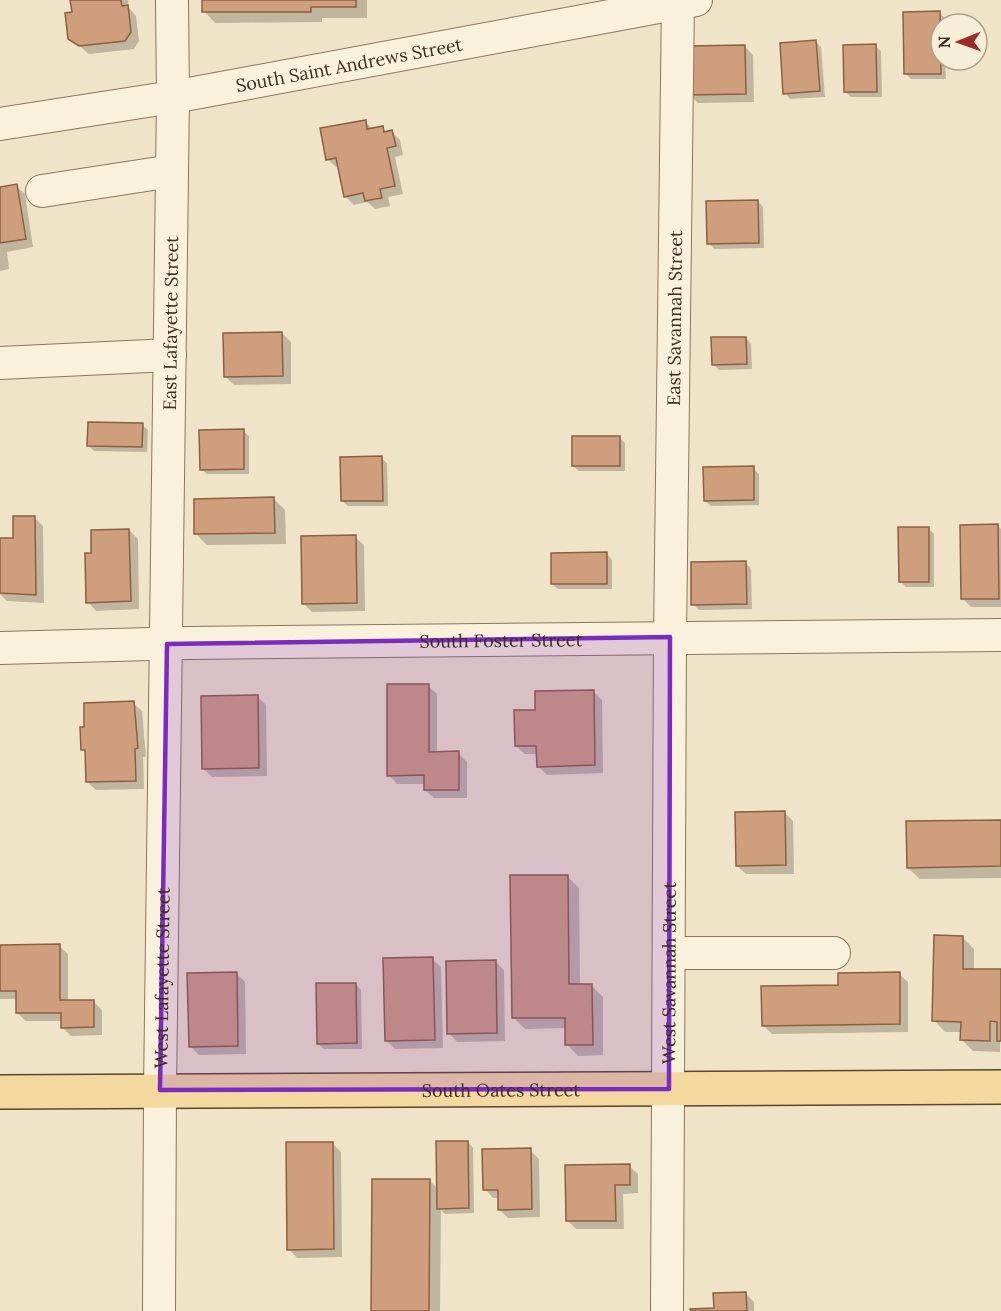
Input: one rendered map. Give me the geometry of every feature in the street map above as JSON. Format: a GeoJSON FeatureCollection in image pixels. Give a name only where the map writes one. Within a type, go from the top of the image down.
{"type":"FeatureCollection","features":[{"type":"Feature","properties":{"kind":"main road","name":"South Oates Street"},"geometry":{"type":"LineString","coordinates":[[0,1092],[1001,1087]]}},
{"type":"Feature","properties":{"kind":"street","name":"East Lafayette Street"},"geometry":{"type":"LineString","coordinates":[[167,644],[172,0]]}},
{"type":"Feature","properties":{"kind":"street","name":"South Saint Andrews Street"},"geometry":{"type":"LineString","coordinates":[[0,124],[173,96],[684,1]]}},
{"type":"Feature","properties":{"kind":"street","name":"East Savannah Street"},"geometry":{"type":"LineString","coordinates":[[670,637],[684,1]]}},
{"type":"Feature","properties":{"kind":"street"},"geometry":{"type":"LineString","coordinates":[[42,191],[172,171]]}},
{"type":"Feature","properties":{"kind":"street"},"geometry":{"type":"LineString","coordinates":[[0,363],[170,355]]}},
{"type":"Feature","properties":{"kind":"street","name":"South Foster Street"},"geometry":{"type":"LineString","coordinates":[[0,648],[670,637],[1001,635]]}},
{"type":"Feature","properties":{"kind":"street","name":"West Savannah Street"},"geometry":{"type":"LineString","coordinates":[[667,1311],[670,637]]}},
{"type":"Feature","properties":{"kind":"street","name":"West Lafayette Street"},"geometry":{"type":"LineString","coordinates":[[159,1311],[167,644]]}},
{"type":"Feature","properties":{"kind":"street"},"geometry":{"type":"LineString","coordinates":[[669,953],[834,953]]}},
{"type":"Feature","properties":{"kind":"highlighted area"},"geometry":{"type":"Polygon","coordinates":[[[670,637],[669,1089],[160,1090],[167,644],[670,637]]]}},
{"type":"Feature","properties":{"kind":"building"},"geometry":{"type":"Polygon","coordinates":[[[70,0],[121,0],[122,6],[128,5],[131,32],[125,41],[79,46],[68,39],[65,13],[72,12],[70,0]]]}},
{"type":"Feature","properties":{"kind":"building"},"geometry":{"type":"Polygon","coordinates":[[[202,0],[356,0],[356,7],[311,7],[311,12],[202,12],[202,0]]]}},
{"type":"Feature","properties":{"kind":"building"},"geometry":{"type":"Polygon","coordinates":[[[940,11],[929,12],[929,72],[941,72],[941,74],[904,74],[903,12],[940,11]]]}},
{"type":"Feature","properties":{"kind":"building"},"geometry":{"type":"Polygon","coordinates":[[[816,40],[820,91],[783,94],[780,43],[816,40]]]}},
{"type":"Feature","properties":{"kind":"building"},"geometry":{"type":"Polygon","coordinates":[[[876,44],[877,92],[844,92],[843,45],[876,44]]]}},
{"type":"Feature","properties":{"kind":"building"},"geometry":{"type":"Polygon","coordinates":[[[745,45],[746,94],[688,95],[687,46],[745,45]]]}},
{"type":"Feature","properties":{"kind":"building"},"geometry":{"type":"Polygon","coordinates":[[[366,120],[367,129],[383,126],[384,132],[392,130],[396,146],[387,148],[395,186],[380,189],[382,198],[365,201],[363,193],[344,197],[336,158],[326,160],[320,128],[366,120]]]}},
{"type":"Feature","properties":{"kind":"building"},"geometry":{"type":"Polygon","coordinates":[[[17,184],[26,239],[0,243],[0,187],[17,184]]]}},
{"type":"Feature","properties":{"kind":"building"},"geometry":{"type":"Polygon","coordinates":[[[758,200],[759,243],[707,244],[706,201],[758,200]]]}},
{"type":"Feature","properties":{"kind":"building"},"geometry":{"type":"Polygon","coordinates":[[[282,332],[283,376],[224,377],[223,333],[282,332]]]}},
{"type":"Feature","properties":{"kind":"building"},"geometry":{"type":"Polygon","coordinates":[[[711,337],[746,337],[747,364],[712,365],[711,337]]]}},
{"type":"Feature","properties":{"kind":"building"},"geometry":{"type":"Polygon","coordinates":[[[88,422],[143,423],[142,447],[87,446],[88,422]]]}},
{"type":"Feature","properties":{"kind":"building"},"geometry":{"type":"Polygon","coordinates":[[[244,429],[244,469],[200,470],[199,430],[244,429]]]}},
{"type":"Feature","properties":{"kind":"building"},"geometry":{"type":"Polygon","coordinates":[[[572,436],[620,436],[620,466],[572,466],[572,436]]]}},
{"type":"Feature","properties":{"kind":"building"},"geometry":{"type":"Polygon","coordinates":[[[382,456],[383,501],[341,501],[340,457],[382,456]]]}},
{"type":"Feature","properties":{"kind":"building"},"geometry":{"type":"Polygon","coordinates":[[[754,466],[754,500],[704,501],[703,467],[754,466]]]}},
{"type":"Feature","properties":{"kind":"building"},"geometry":{"type":"Polygon","coordinates":[[[274,497],[275,533],[194,534],[194,499],[274,497]]]}},
{"type":"Feature","properties":{"kind":"building"},"geometry":{"type":"Polygon","coordinates":[[[13,516],[35,516],[36,595],[0,593],[0,538],[13,538],[13,516]]]}},
{"type":"Feature","properties":{"kind":"building"},"geometry":{"type":"Polygon","coordinates":[[[998,524],[999,599],[961,599],[960,525],[998,524]]]}},
{"type":"Feature","properties":{"kind":"building"},"geometry":{"type":"Polygon","coordinates":[[[898,527],[929,527],[929,582],[899,582],[898,527]]]}},
{"type":"Feature","properties":{"kind":"building"},"geometry":{"type":"Polygon","coordinates":[[[129,529],[131,601],[86,603],[85,553],[91,553],[91,530],[129,529]]]}},
{"type":"Feature","properties":{"kind":"building"},"geometry":{"type":"Polygon","coordinates":[[[356,535],[357,603],[302,604],[301,536],[356,535]]]}},
{"type":"Feature","properties":{"kind":"building"},"geometry":{"type":"Polygon","coordinates":[[[607,552],[607,584],[551,584],[551,553],[607,552]]]}},
{"type":"Feature","properties":{"kind":"building"},"geometry":{"type":"Polygon","coordinates":[[[746,561],[747,604],[691,605],[691,562],[746,561]]]}},
{"type":"Feature","properties":{"kind":"building"},"geometry":{"type":"Polygon","coordinates":[[[387,684],[429,684],[429,752],[459,751],[459,790],[424,790],[424,775],[387,776],[387,684]]]}},
{"type":"Feature","properties":{"kind":"building"},"geometry":{"type":"Polygon","coordinates":[[[594,690],[595,765],[537,767],[536,746],[515,746],[514,710],[535,710],[535,691],[594,690]]]}},
{"type":"Feature","properties":{"kind":"building"},"geometry":{"type":"Polygon","coordinates":[[[258,695],[259,768],[202,769],[201,696],[258,695]]]}},
{"type":"Feature","properties":{"kind":"building"},"geometry":{"type":"Polygon","coordinates":[[[134,701],[138,748],[135,749],[136,781],[86,782],[85,750],[81,750],[80,727],[84,727],[84,703],[134,701]]]}},
{"type":"Feature","properties":{"kind":"building"},"geometry":{"type":"Polygon","coordinates":[[[785,811],[786,865],[736,866],[735,812],[785,811]]]}},
{"type":"Feature","properties":{"kind":"building"},"geometry":{"type":"Polygon","coordinates":[[[1001,820],[1001,866],[907,868],[906,821],[1001,820]]]}},
{"type":"Feature","properties":{"kind":"building"},"geometry":{"type":"Polygon","coordinates":[[[510,875],[568,875],[569,984],[592,984],[593,1045],[565,1045],[565,1018],[512,1018],[510,875]]]}},
{"type":"Feature","properties":{"kind":"building"},"geometry":{"type":"Polygon","coordinates":[[[934,935],[963,936],[963,969],[1001,969],[1001,1041],[997,1041],[997,1022],[990,1021],[990,1041],[960,1040],[961,1022],[932,1021],[934,935]]]}},
{"type":"Feature","properties":{"kind":"building"},"geometry":{"type":"Polygon","coordinates":[[[60,944],[60,1000],[94,1000],[94,1027],[61,1028],[61,1013],[16,1013],[16,991],[0,991],[0,945],[60,944]]]}},
{"type":"Feature","properties":{"kind":"building"},"geometry":{"type":"Polygon","coordinates":[[[433,957],[435,1040],[385,1041],[383,958],[433,957]]]}},
{"type":"Feature","properties":{"kind":"building"},"geometry":{"type":"Polygon","coordinates":[[[496,960],[497,1033],[447,1034],[446,961],[496,960]]]}},
{"type":"Feature","properties":{"kind":"building"},"geometry":{"type":"Polygon","coordinates":[[[237,972],[238,1046],[189,1047],[187,973],[237,972]]]}},
{"type":"Feature","properties":{"kind":"building"},"geometry":{"type":"Polygon","coordinates":[[[900,972],[900,1024],[762,1026],[761,986],[838,985],[838,973],[900,972]]]}},
{"type":"Feature","properties":{"kind":"building"},"geometry":{"type":"Polygon","coordinates":[[[316,983],[356,983],[357,1043],[317,1044],[316,983]]]}},
{"type":"Feature","properties":{"kind":"building"},"geometry":{"type":"Polygon","coordinates":[[[436,1141],[468,1141],[469,1208],[437,1209],[436,1141]]]}},
{"type":"Feature","properties":{"kind":"building"},"geometry":{"type":"Polygon","coordinates":[[[286,1142],[333,1142],[334,1249],[287,1250],[286,1142]]]}},
{"type":"Feature","properties":{"kind":"building"},"geometry":{"type":"Polygon","coordinates":[[[531,1148],[532,1209],[498,1210],[498,1190],[483,1190],[482,1149],[531,1148]]]}},
{"type":"Feature","properties":{"kind":"building"},"geometry":{"type":"Polygon","coordinates":[[[630,1164],[630,1185],[615,1185],[616,1221],[566,1221],[565,1165],[630,1164]]]}},
{"type":"Feature","properties":{"kind":"building"},"geometry":{"type":"Polygon","coordinates":[[[372,1179],[430,1179],[429,1311],[371,1311],[372,1179]]]}},
{"type":"Feature","properties":{"kind":"building"},"geometry":{"type":"Polygon","coordinates":[[[746,1292],[747,1311],[691,1311],[690,1309],[714,1308],[713,1293],[746,1292]]]}}]}
